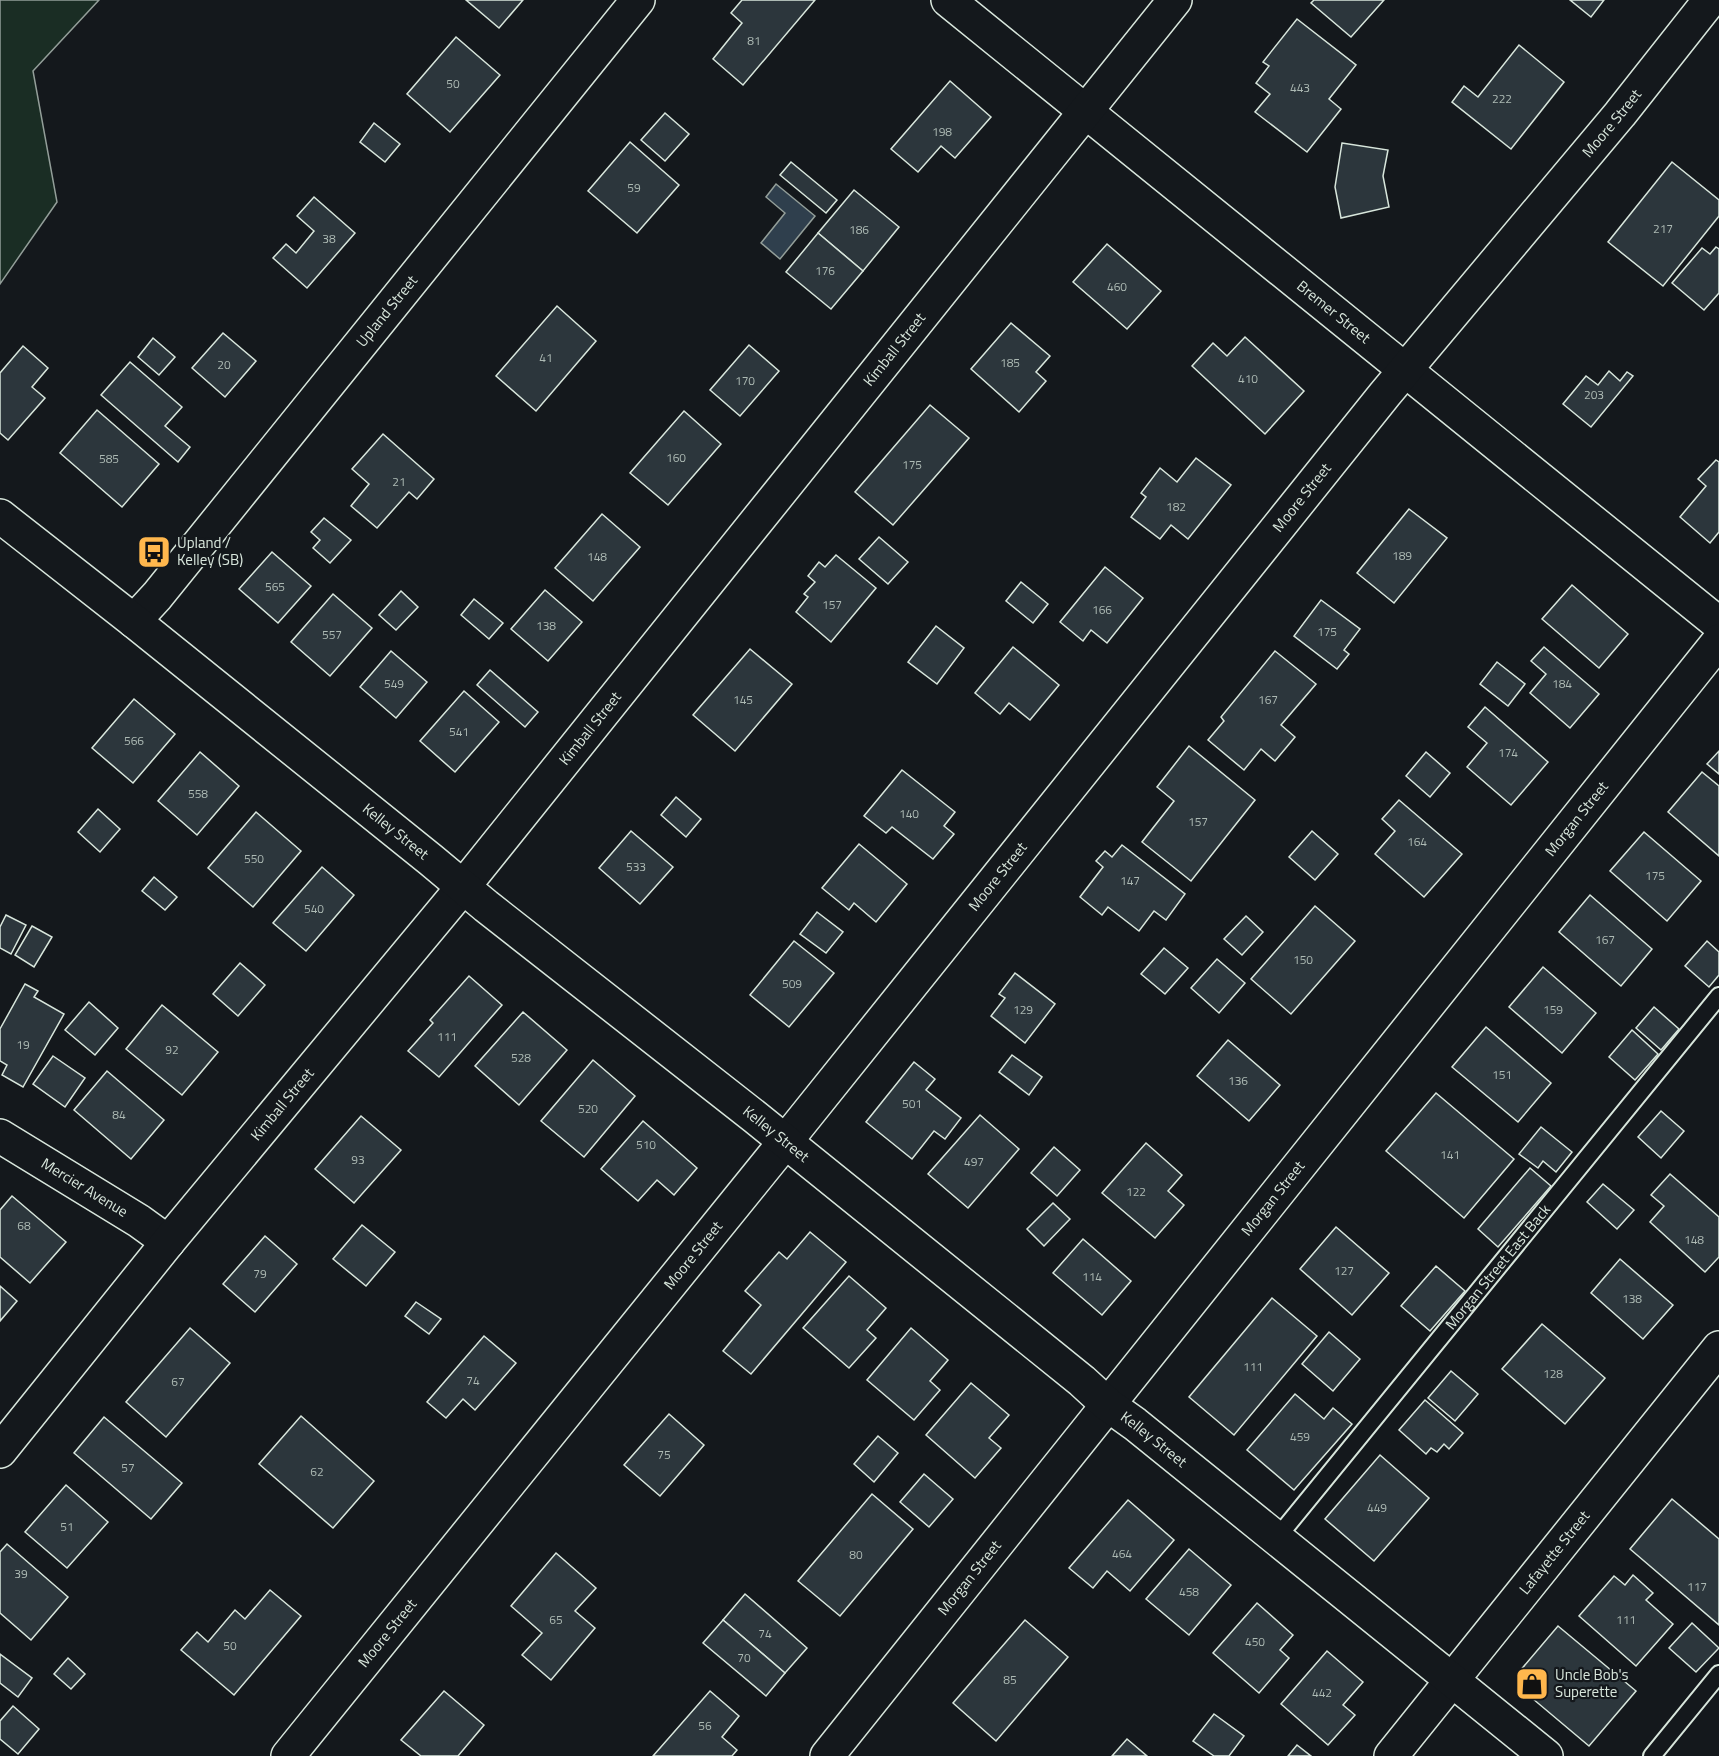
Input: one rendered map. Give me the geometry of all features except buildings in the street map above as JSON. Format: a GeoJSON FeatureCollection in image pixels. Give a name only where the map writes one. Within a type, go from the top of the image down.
{"type":"FeatureCollection","features":[{"type":"Feature","properties":{"kind":"street","name":"Upland Street"},"geometry":{"type":"LineString","coordinates":[[134,621],[157,596],[638,0]]}},
{"type":"Feature","properties":{"kind":"street","name":"Bremer Street"},"geometry":{"type":"LineString","coordinates":[[948,0],[1719,624]]}},
{"type":"Feature","properties":{"kind":"street","name":"Kimball Street"},"geometry":{"type":"LineString","coordinates":[[0,1451],[168,1242],[463,887],[1175,0]]}},
{"type":"Feature","properties":{"kind":"street","name":"Moore Street"},"geometry":{"type":"LineString","coordinates":[[288,1756],[1405,370],[1620,114],[1710,0]]}},
{"type":"Feature","properties":{"kind":"street","name":"Kelley Street"},"geometry":{"type":"LineString","coordinates":[[0,516],[785,1142],[1546,1756]]}},
{"type":"Feature","properties":{"kind":"street","name":"Morgan Street"},"geometry":{"type":"LineString","coordinates":[[826,1756],[1719,641]]}},
{"type":"Feature","properties":{"kind":"street","name":"Mercier Avenue"},"geometry":{"type":"LineString","coordinates":[[0,1136],[139,1221],[168,1242]]}},
{"type":"Feature","properties":{"kind":"street","name":"Lafayette Street"},"geometry":{"type":"LineString","coordinates":[[1390,1756],[1719,1348]]}},
{"type":"Feature","properties":{"kind":"lane","name":"Morgan Street East Back"},"geometry":{"type":"LineString","coordinates":[[1276,1539],[1719,996]]}},
{"type":"Feature","properties":{"kind":"lane"},"geometry":{"type":"LineString","coordinates":[[1652,1756],[1719,1674]]}},
{"type":"Feature","properties":{"kind":"green space"},"geometry":{"type":"Polygon","coordinates":[[[0,0],[99,0],[33,71],[57,202],[0,284],[0,0]]]}},
{"type":"Feature","properties":{"kind":"water"},"geometry":{"type":"Polygon","coordinates":[[[776,184],[815,216],[780,259],[761,243],[785,213],[766,197],[776,184]]]}},
{"type":"Feature","properties":{"kind":"place","name":"Upland / Kelley (SB)"},"geometry":{"type":"Point","coordinates":[154,552]}},
{"type":"Feature","properties":{"kind":"place","name":"Uncle Bob's Superette"},"geometry":{"type":"Point","coordinates":[1532,1684]}}]}
